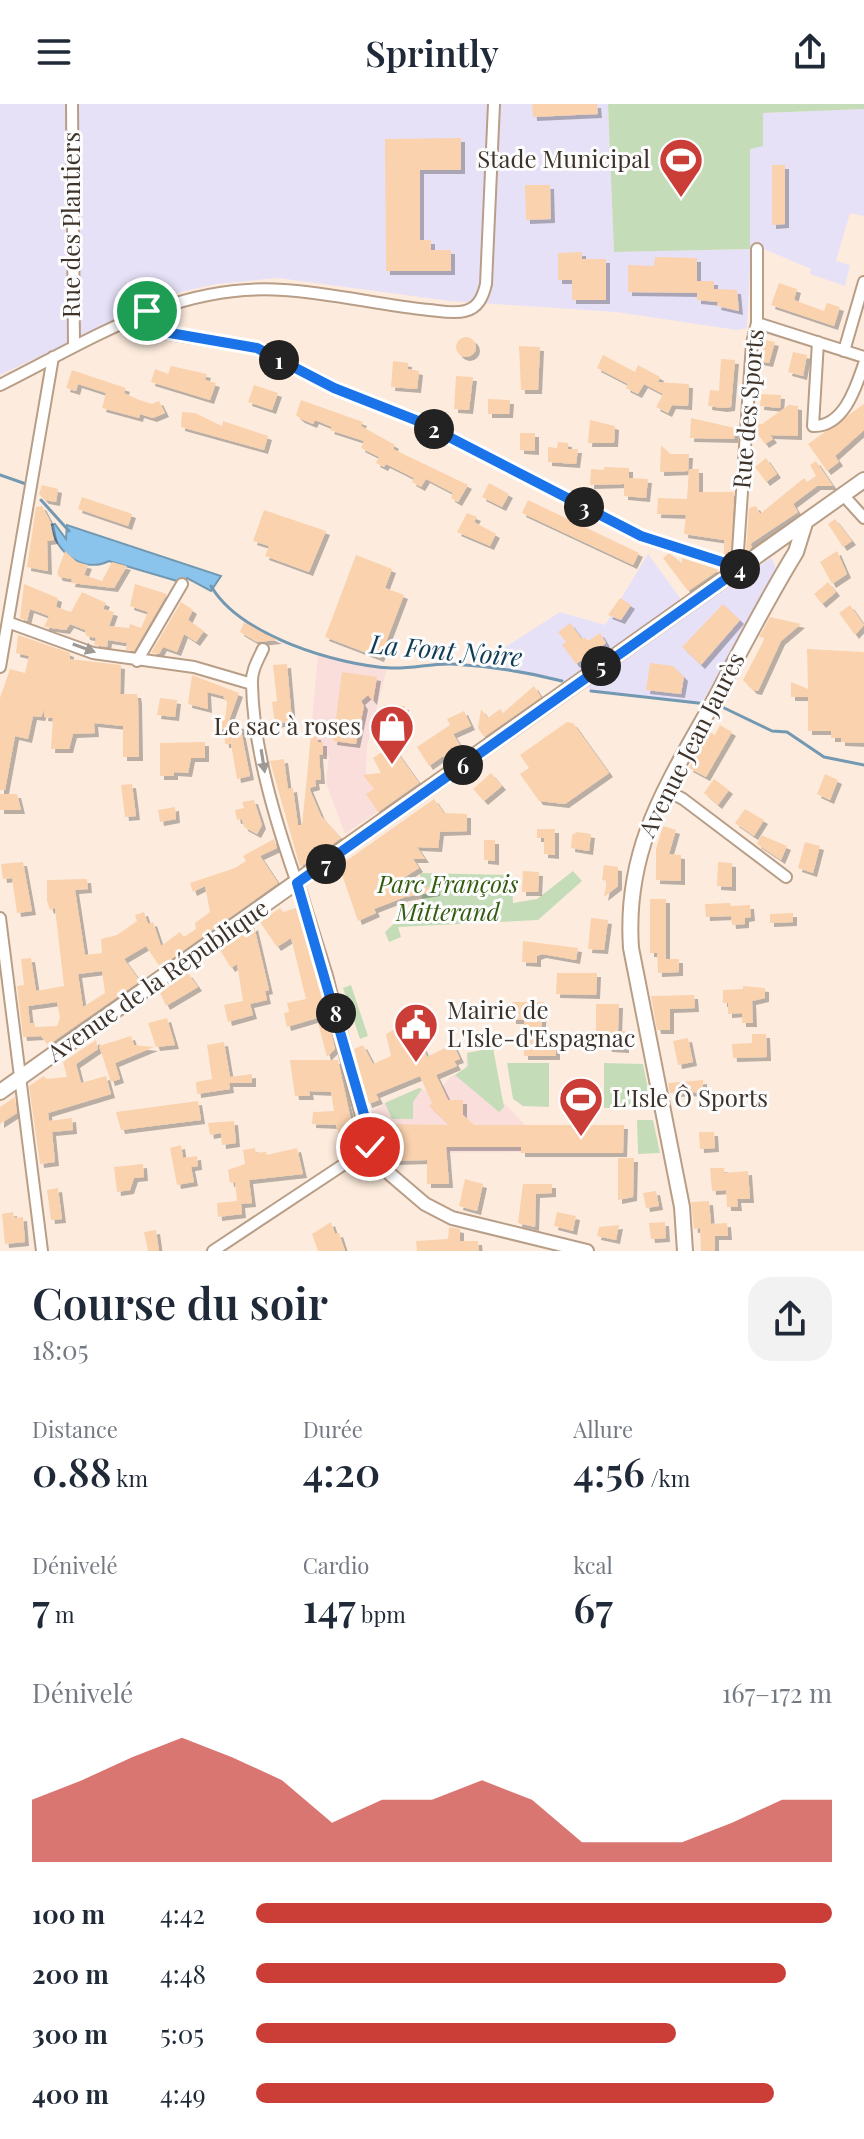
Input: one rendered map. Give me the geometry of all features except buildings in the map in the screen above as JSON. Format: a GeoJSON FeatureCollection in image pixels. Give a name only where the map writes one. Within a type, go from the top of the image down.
{"type":"FeatureCollection","features":[{"type":"Feature","properties":{"kind":"main road","name":"Avenue de la République"},"geometry":{"type":"LineString","coordinates":[[0,1092],[864,480]]}},
{"type":"Feature","properties":{"kind":"main road","name":"Avenue Jean Jaurès"},"geometry":{"type":"LineString","coordinates":[[685,1251],[682,1207],[637,982],[630,926],[631,890],[640,846],[664,789],[796,552],[805,523]]}},
{"type":"Feature","properties":{"kind":"main road"},"geometry":{"type":"LineString","coordinates":[[772,546],[780,563],[780,577]]}},
{"type":"Feature","properties":{"kind":"street","name":"Rue des Plantiers"},"geometry":{"type":"LineString","coordinates":[[72,104],[74,345]]}},
{"type":"Feature","properties":{"kind":"street"},"geometry":{"type":"LineString","coordinates":[[0,385],[74,345],[180,299],[269,289],[307,291],[417,308],[469,310],[479,303],[486,284],[494,104]]}},
{"type":"Feature","properties":{"kind":"street","name":"Rue des Sports"},"geometry":{"type":"LineString","coordinates":[[741,568],[740,517],[752,343],[757,323],[757,249]]}},
{"type":"Feature","properties":{"kind":"street"},"geometry":{"type":"LineString","coordinates":[[844,351],[864,282]]}},
{"type":"Feature","properties":{"kind":"street"},"geometry":{"type":"LineString","coordinates":[[134,317],[141,328],[150,331],[257,348],[334,388],[418,421],[641,536],[741,568]]}},
{"type":"Feature","properties":{"kind":"street"},"geometry":{"type":"LineString","coordinates":[[757,323],[864,357]]}},
{"type":"Feature","properties":{"kind":"street"},"geometry":{"type":"LineString","coordinates":[[818,342],[813,426],[820,426],[849,405],[864,364]]}},
{"type":"Feature","properties":{"kind":"street"},"geometry":{"type":"LineString","coordinates":[[0,667],[10,623],[53,357]]}},
{"type":"Feature","properties":{"kind":"street"},"geometry":{"type":"LineString","coordinates":[[844,496],[864,518]]}},
{"type":"Feature","properties":{"kind":"street"},"geometry":{"type":"LineString","coordinates":[[137,661],[182,584]]}},
{"type":"Feature","properties":{"kind":"street"},"geometry":{"type":"LineString","coordinates":[[10,623],[93,653],[194,667],[252,684]]}},
{"type":"Feature","properties":{"kind":"street"},"geometry":{"type":"LineString","coordinates":[[263,649],[252,684],[271,804],[362,1105],[370,1147],[408,1191],[452,1218],[587,1251]]}},
{"type":"Feature","properties":{"kind":"street"},"geometry":{"type":"LineString","coordinates":[[664,789],[683,799],[786,877]]}},
{"type":"Feature","properties":{"kind":"street"},"geometry":{"type":"LineString","coordinates":[[0,918],[42,1251]]}},
{"type":"Feature","properties":{"kind":"street"},"geometry":{"type":"LineString","coordinates":[[213,1251],[370,1147]]}},
{"type":"Feature","properties":{"kind":"shaded area"},"geometry":{"type":"Polygon","coordinates":[[[0,104],[608,104],[614,252],[750,249],[750,149],[763,113],[864,109],[864,216],[850,213],[836,261],[850,265],[845,286],[810,274],[811,269],[764,249],[751,249],[747,328],[737,330],[616,312],[450,301],[278,278],[216,284],[172,294],[0,375],[0,104]]]}},
{"type":"Feature","properties":{"kind":"shaded area"},"geometry":{"type":"Polygon","coordinates":[[[648,554],[691,613],[771,558],[775,565],[775,574],[701,704],[608,694],[537,675],[474,667],[560,612],[605,625],[648,554]]]}},
{"type":"Feature","properties":{"kind":"shaded area"},"geometry":{"type":"Polygon","coordinates":[[[318,654],[346,663],[387,668],[367,746],[366,774],[381,773],[384,791],[387,790],[395,800],[345,834],[326,783],[329,756],[309,755],[318,654]]]}},
{"type":"Feature","properties":{"kind":"shaded area"},"geometry":{"type":"Polygon","coordinates":[[[493,1048],[502,1101],[525,1125],[532,1125],[532,1147],[538,1152],[383,1153],[371,1113],[388,1101],[419,1088],[426,1091],[425,1087],[439,1081],[442,1087],[450,1077],[466,1070],[467,1053],[493,1048]]]}},
{"type":"Feature","properties":{"kind":"green space","name":"Stade Municipal"},"geometry":{"type":"Polygon","coordinates":[[[608,104],[864,104],[864,109],[763,113],[763,146],[750,149],[750,249],[614,252],[608,104]]]}},
{"type":"Feature","properties":{"kind":"green space","name":"Parc François Mitterand"},"geometry":{"type":"Polygon","coordinates":[[[573,871],[582,881],[538,920],[398,927],[401,937],[389,942],[385,932],[402,916],[423,909],[420,873],[512,875],[513,903],[537,899],[573,871]]]}},
{"type":"Feature","properties":{"kind":"green space"},"geometry":{"type":"Polygon","coordinates":[[[351,985],[368,1036],[360,1039],[343,988],[351,985]]]}},
{"type":"Feature","properties":{"kind":"green space"},"geometry":{"type":"Polygon","coordinates":[[[493,1048],[504,1107],[499,1112],[455,1075],[468,1066],[467,1053],[493,1048]]]}},
{"type":"Feature","properties":{"kind":"green space"},"geometry":{"type":"Polygon","coordinates":[[[507,1063],[549,1063],[549,1107],[523,1106],[513,1099],[507,1063]]]}},
{"type":"Feature","properties":{"kind":"green space"},"geometry":{"type":"Polygon","coordinates":[[[604,1063],[643,1064],[650,1099],[645,1106],[604,1108],[604,1063]]]}},
{"type":"Feature","properties":{"kind":"green space"},"geometry":{"type":"Polygon","coordinates":[[[422,1089],[413,1102],[413,1119],[392,1119],[385,1103],[422,1089]]]}},
{"type":"Feature","properties":{"kind":"green space"},"geometry":{"type":"Polygon","coordinates":[[[637,1120],[653,1120],[660,1153],[638,1154],[637,1120]]]}},
{"type":"Feature","properties":{"kind":"water"},"geometry":{"type":"Polygon","coordinates":[[[55,524],[66,539],[67,525],[221,576],[211,591],[187,578],[184,583],[109,561],[90,565],[80,562],[58,544],[51,525],[55,524]]]}},
{"type":"Feature","properties":{"kind":"waterway","name":"La Font Noire"},"geometry":{"type":"LineString","coordinates":[[0,475],[26,484]]}},
{"type":"Feature","properties":{"kind":"waterway","name":"La Font Noire"},"geometry":{"type":"LineString","coordinates":[[41,500],[69,531]]}},
{"type":"Feature","properties":{"kind":"waterway","name":"La Font Noire"},"geometry":{"type":"LineString","coordinates":[[211,586],[225,604],[266,633],[318,654],[369,666],[466,665],[562,681]]}},
{"type":"Feature","properties":{"kind":"waterway","name":"La Font Noire"},"geometry":{"type":"LineString","coordinates":[[591,691],[707,704]]}},
{"type":"Feature","properties":{"kind":"waterway","name":"La Font Noire"},"geometry":{"type":"LineString","coordinates":[[718,705],[772,731],[787,732],[824,757],[864,765]]}},
{"type":"Feature","properties":{"kind":"place","name":"Stade Municipal"},"geometry":{"type":"Point","coordinates":[681,199]}},
{"type":"Feature","properties":{"kind":"place","name":"Le sac à roses"},"geometry":{"type":"Point","coordinates":[392,766]}},
{"type":"Feature","properties":{"kind":"place","name":"Mairie de L'Isle-d'Espagnac"},"geometry":{"type":"Point","coordinates":[416,1064]}},
{"type":"Feature","properties":{"kind":"place","name":"L'Isle Ô Sports"},"geometry":{"type":"Point","coordinates":[581,1138]}},
{"type":"Feature","properties":{"kind":"route"},"geometry":{"type":"LineString","coordinates":[[147,311],[134,317],[141,328],[257,348],[334,388],[418,421],[641,536],[741,568],[297,883],[326,976],[370,1137],[370,1147]]}}]}
